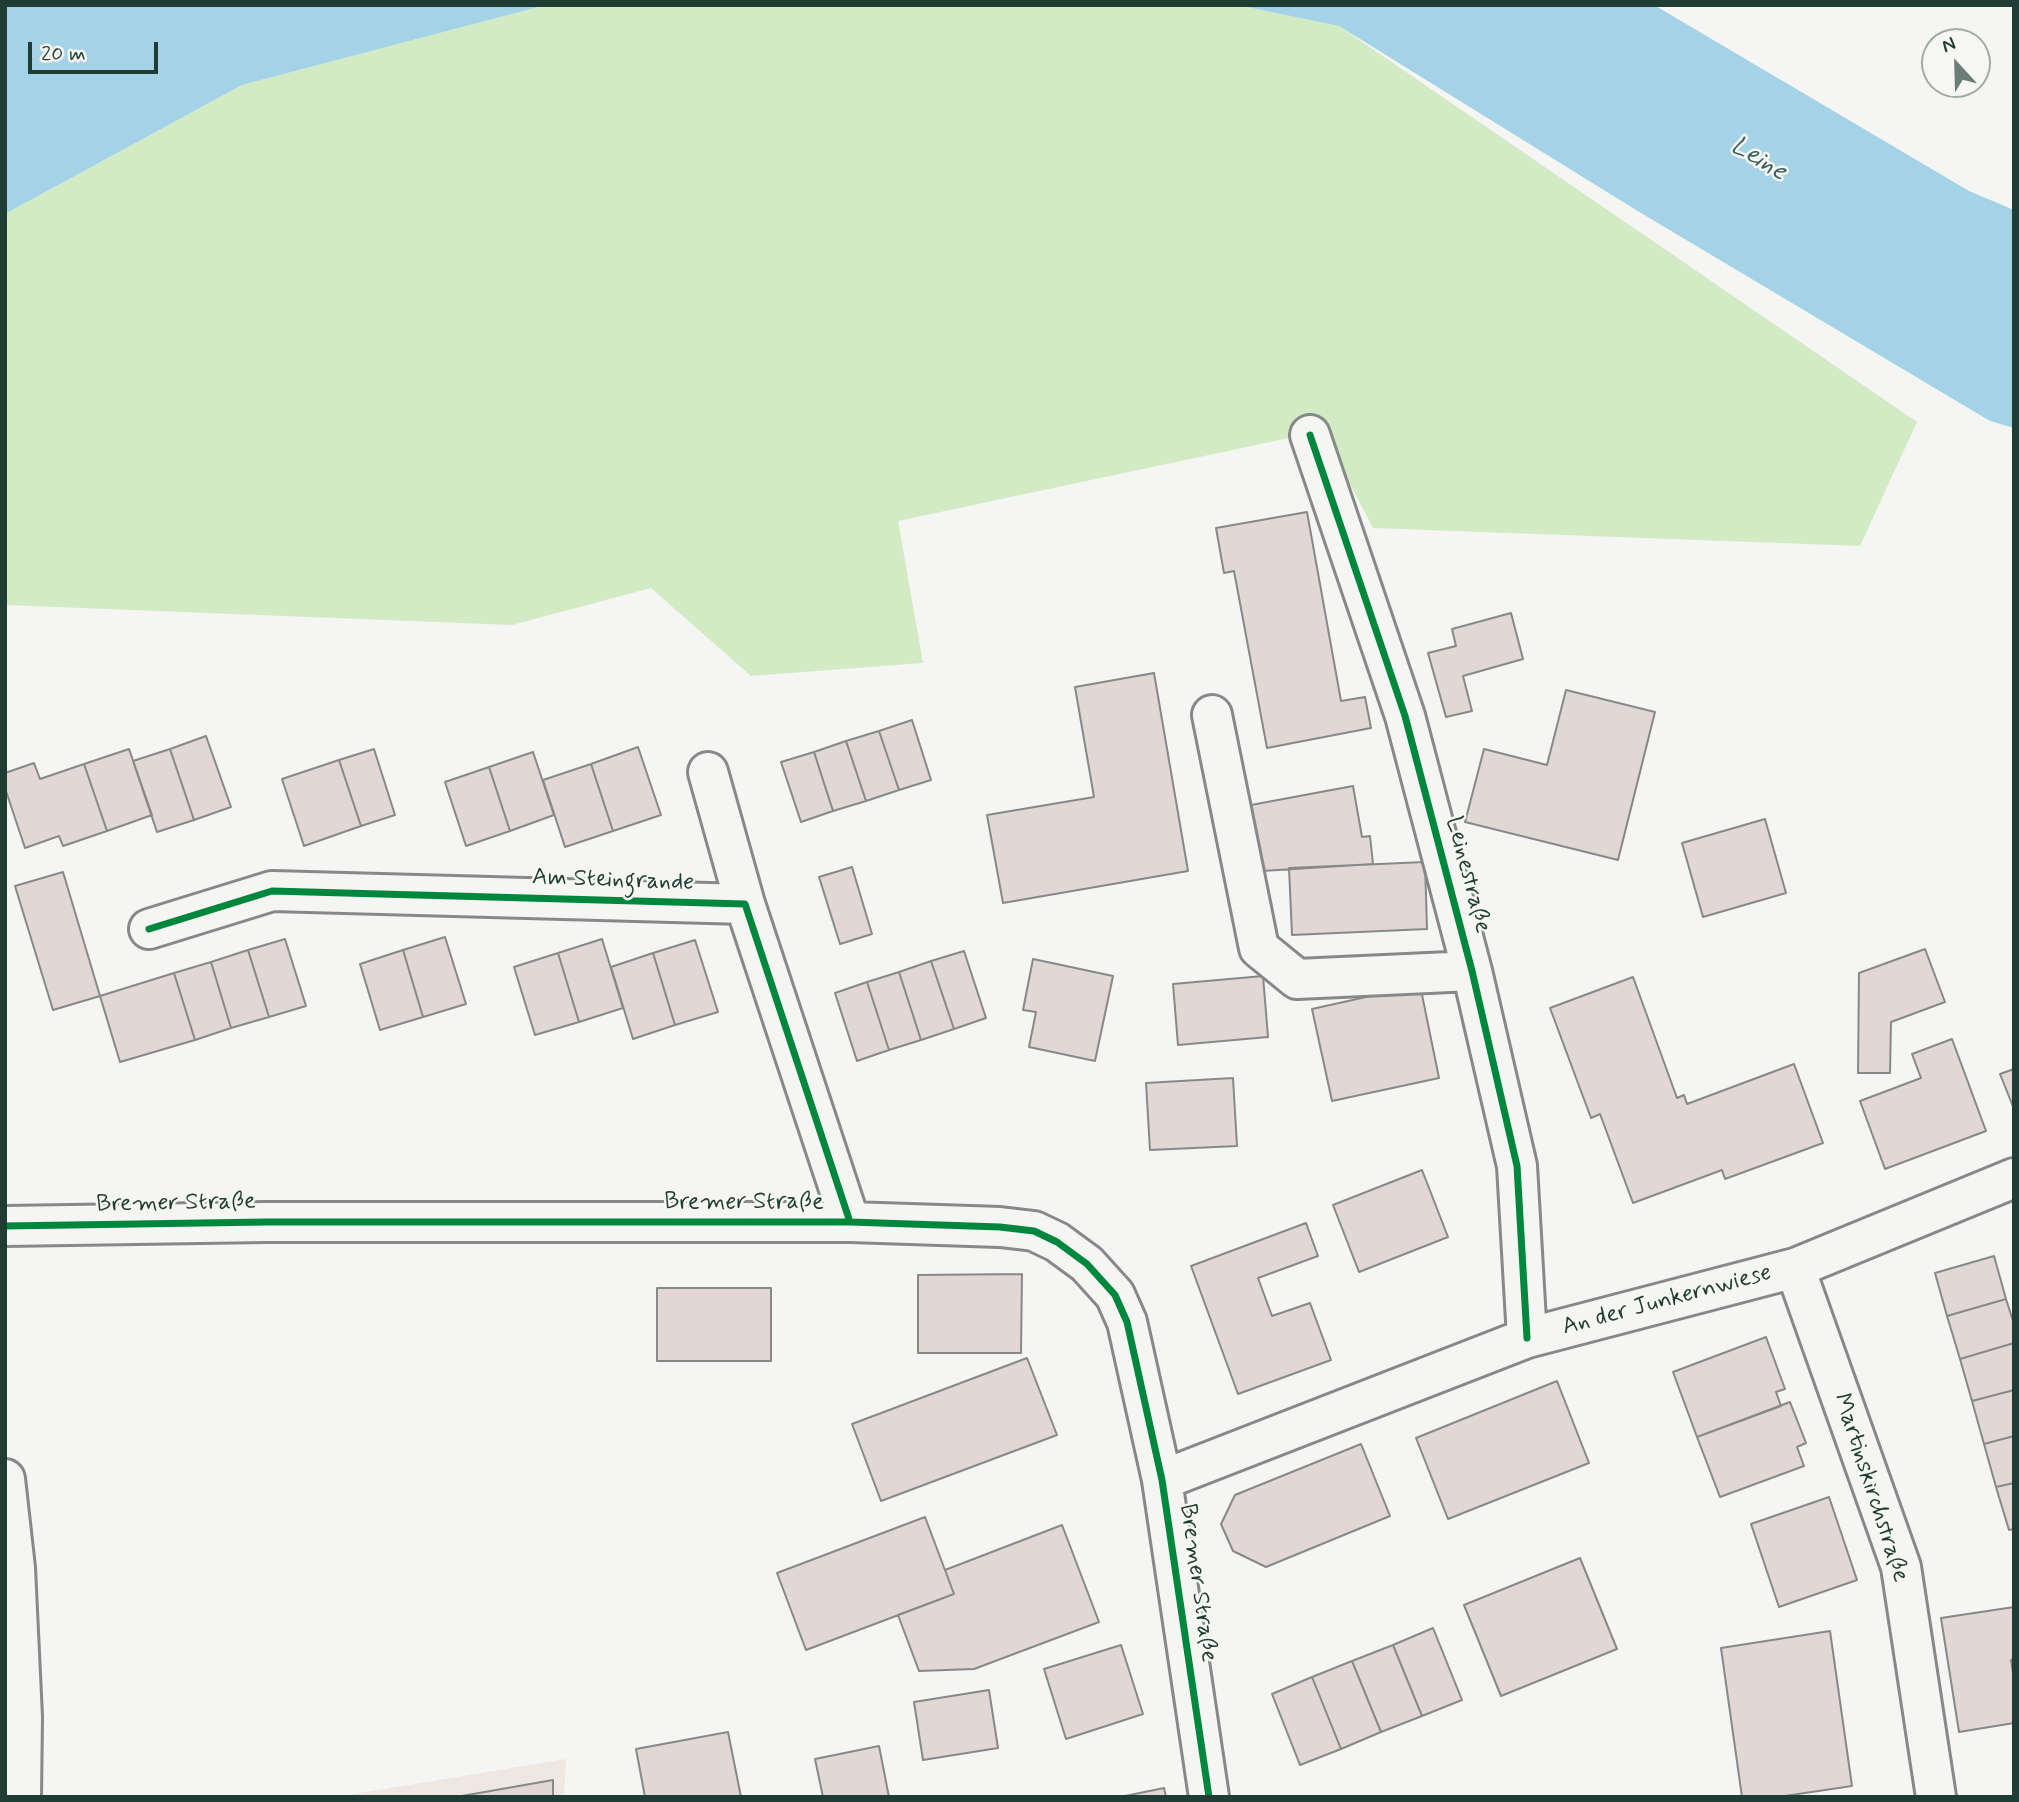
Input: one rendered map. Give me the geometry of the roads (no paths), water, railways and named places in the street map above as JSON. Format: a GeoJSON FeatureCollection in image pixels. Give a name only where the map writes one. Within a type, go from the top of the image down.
{"type":"FeatureCollection","features":[{"type":"Feature","properties":{"kind":"street","name":"Leinestraße"},"geometry":{"type":"LineString","coordinates":[[1310,435],[1405,716],[1472,971],[1517,1166],[1527,1338]]}},
{"type":"Feature","properties":{"kind":"street","name":"Leinestraße"},"geometry":{"type":"LineString","coordinates":[[1212,715],[1259,948],[1297,979],[1472,971]]}},
{"type":"Feature","properties":{"kind":"street"},"geometry":{"type":"LineString","coordinates":[[709,772],[746,904],[850,1222]]}},
{"type":"Feature","properties":{"kind":"street","name":"Am Steingrande"},"geometry":{"type":"LineString","coordinates":[[149,929],[272,891],[746,904]]}},
{"type":"Feature","properties":{"kind":"street","name":"An der Junkernwiese"},"geometry":{"type":"LineString","coordinates":[[1162,1480],[1527,1338],[1795,1268],[2014,1178]]}},
{"type":"Feature","properties":{"kind":"street","name":"Bremer Straße"},"geometry":{"type":"LineString","coordinates":[[5,1226],[266,1222],[850,1222],[1000,1227],[1034,1231],[1057,1242],[1087,1264],[1115,1295],[1127,1322],[1162,1480],[1209,1797]]}},
{"type":"Feature","properties":{"kind":"street","name":"Martinskirchstraße"},"geometry":{"type":"LineString","coordinates":[[1795,1268],[1901,1567],[1936,1797]]}},
{"type":"Feature","properties":{"kind":"street"},"geometry":{"type":"LineString","coordinates":[[5,1479],[16,1595],[22,1717],[21,1797]]}},
{"type":"Feature","properties":{"kind":"water"},"geometry":{"type":"Polygon","coordinates":[[[5,5],[546,5],[242,85],[5,214],[5,5]]]}},
{"type":"Feature","properties":{"kind":"water","name":"Leine"},"geometry":{"type":"Polygon","coordinates":[[[1237,5],[1654,5],[1969,191],[2014,210],[2014,428],[1990,421],[1636,210],[1339,26],[1237,5]]]}}]}
